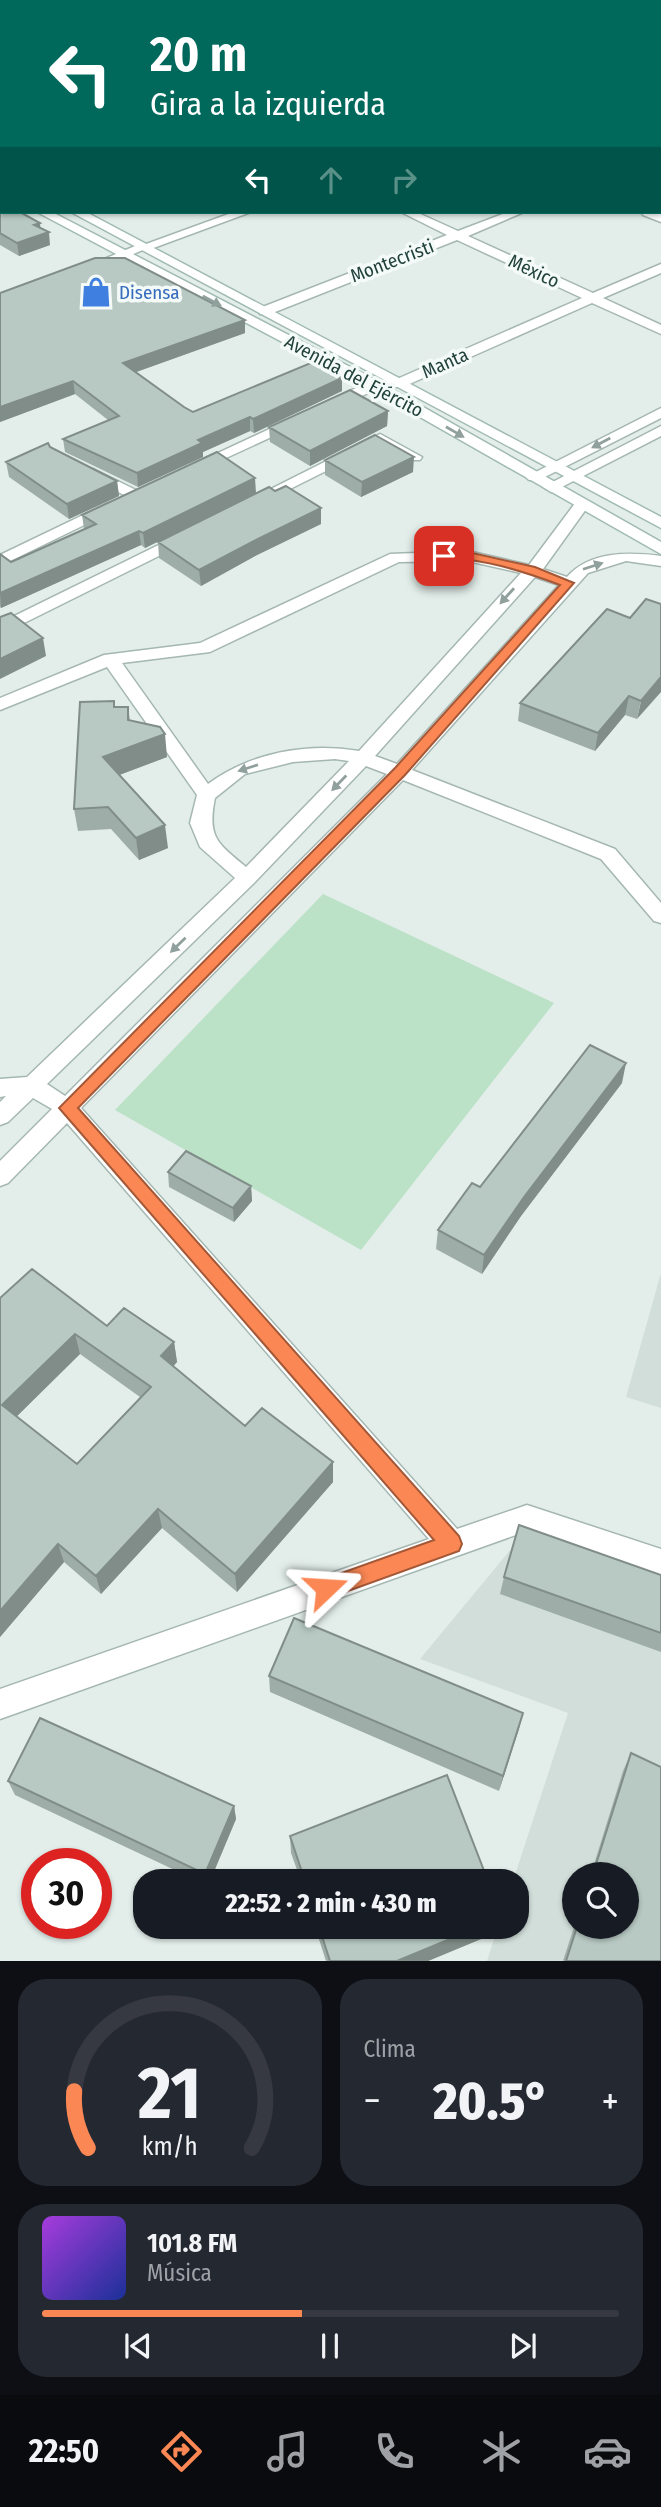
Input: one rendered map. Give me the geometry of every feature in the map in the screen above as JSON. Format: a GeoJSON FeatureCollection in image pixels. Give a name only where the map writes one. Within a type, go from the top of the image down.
{"type":"FeatureCollection","features":[{"type":"Feature","properties":{"kind":"street","name":"Avenida del Ejército"},"geometry":{"type":"LineString","coordinates":[[47,214],[374,386],[661,548]]}},
{"type":"Feature","properties":{"kind":"street","name":"Avenida del Ejército"},"geometry":{"type":"LineString","coordinates":[[81,214],[661,523]]}},
{"type":"Feature","properties":{"kind":"street"},"geometry":{"type":"LineString","coordinates":[[75,273],[239,214]]}},
{"type":"Feature","properties":{"kind":"street","name":"México"},"geometry":{"type":"LineString","coordinates":[[411,214],[661,330]]}},
{"type":"Feature","properties":{"kind":"street","name":"Montecristi"},"geometry":{"type":"LineString","coordinates":[[265,311],[513,214]]}},
{"type":"Feature","properties":{"kind":"street","name":"Manta"},"geometry":{"type":"LineString","coordinates":[[185,472],[374,386],[400,383],[661,268]]}},
{"type":"Feature","properties":{"kind":"street"},"geometry":{"type":"LineString","coordinates":[[534,477],[661,412]]}},
{"type":"Feature","properties":{"kind":"street"},"geometry":{"type":"LineString","coordinates":[[551,487],[661,430]]}},
{"type":"Feature","properties":{"kind":"street"},"geometry":{"type":"LineString","coordinates":[[233,512],[380,438],[415,457]]}},
{"type":"Feature","properties":{"kind":"street"},"geometry":{"type":"LineString","coordinates":[[0,561],[141,492],[80,468]]}},
{"type":"Feature","properties":{"kind":"street"},"geometry":{"type":"LineString","coordinates":[[0,1116],[247,878],[363,758],[546,555],[581,505]]}},
{"type":"Feature","properties":{"kind":"street"},"geometry":{"type":"LineString","coordinates":[[0,629],[196,531]]}},
{"type":"Feature","properties":{"kind":"street"},"geometry":{"type":"LineString","coordinates":[[0,542],[15,553]]}},
{"type":"Feature","properties":{"kind":"street"},"geometry":{"type":"LineString","coordinates":[[0,704],[110,659],[204,648],[396,557],[468,556],[531,570],[568,583]]}},
{"type":"Feature","properties":{"kind":"street"},"geometry":{"type":"LineString","coordinates":[[0,1176],[400,772],[568,583],[582,570],[625,556],[661,561]]}},
{"type":"Feature","properties":{"kind":"street"},"geometry":{"type":"LineString","coordinates":[[110,659],[206,795]]}},
{"type":"Feature","properties":{"kind":"street"},"geometry":{"type":"LineString","coordinates":[[247,878],[210,847],[200,823],[206,795],[239,770],[293,756],[335,753],[363,758],[608,854],[661,916]]}},
{"type":"Feature","properties":{"kind":"street"},"geometry":{"type":"LineString","coordinates":[[0,1088],[32,1086],[68,1108],[452,1544]]}},
{"type":"Feature","properties":{"kind":"street"},"geometry":{"type":"LineString","coordinates":[[0,1704],[527,1518],[661,1563]]}},
{"type":"Feature","properties":{"kind":"shaded area"},"geometry":{"type":"Polygon","coordinates":[[[661,1273],[661,1408],[626,1397],[661,1273]]]}},
{"type":"Feature","properties":{"kind":"shaded area"},"geometry":{"type":"Polygon","coordinates":[[[516,1543],[661,1595],[661,1961],[487,1961],[494,1939],[529,1939],[529,1869],[517,1869],[568,1713],[420,1659],[516,1543]]]}},
{"type":"Feature","properties":{"kind":"green space"},"geometry":{"type":"Polygon","coordinates":[[[323,894],[554,1003],[361,1250],[115,1110],[323,894]]]}},
{"type":"Feature","properties":{"kind":"building"},"geometry":{"type":"Polygon","coordinates":[[[0,214],[24,214],[40,223],[34,225],[49,232],[17,243],[0,233],[0,214]]]}},
{"type":"Feature","properties":{"kind":"building"},"geometry":{"type":"Polygon","coordinates":[[[95,258],[125,258],[245,320],[123,363],[193,412],[313,362],[342,378],[253,419],[250,417],[198,440],[202,443],[137,473],[63,439],[119,416],[73,381],[0,407],[0,293],[95,258]]]}},
{"type":"Feature","properties":{"kind":"building"},"geometry":{"type":"Polygon","coordinates":[[[350,390],[388,411],[310,451],[269,427],[350,390]]]}},
{"type":"Feature","properties":{"kind":"building"},"geometry":{"type":"Polygon","coordinates":[[[375,435],[414,457],[362,482],[325,460],[375,435]]]}},
{"type":"Feature","properties":{"kind":"building"},"geometry":{"type":"Polygon","coordinates":[[[48,443],[50,447],[117,481],[67,504],[6,462],[48,443]]]}},
{"type":"Feature","properties":{"kind":"building"},"geometry":{"type":"Polygon","coordinates":[[[217,452],[255,478],[143,533],[139,531],[0,593],[0,554],[11,562],[96,524],[82,515],[217,452]]]}},
{"type":"Feature","properties":{"kind":"building"},"geometry":{"type":"Polygon","coordinates":[[[286,486],[321,508],[199,570],[158,542],[269,487],[275,491],[286,486]]]}},
{"type":"Feature","properties":{"kind":"building"},"geometry":{"type":"Polygon","coordinates":[[[646,599],[661,604],[661,677],[641,701],[629,696],[598,733],[520,703],[607,609],[630,618],[646,599]]]}},
{"type":"Feature","properties":{"kind":"building"},"geometry":{"type":"Polygon","coordinates":[[[11,613],[43,638],[0,659],[0,617],[11,613]]]}},
{"type":"Feature","properties":{"kind":"building"},"geometry":{"type":"Polygon","coordinates":[[[114,701],[114,707],[128,707],[128,720],[160,727],[165,734],[103,757],[165,825],[136,838],[108,807],[74,809],[80,702],[114,701]]]}},
{"type":"Feature","properties":{"kind":"building"},"geometry":{"type":"Polygon","coordinates":[[[590,1045],[626,1063],[524,1197],[484,1255],[438,1230],[472,1183],[480,1187],[590,1045]]]}},
{"type":"Feature","properties":{"kind":"building"},"geometry":{"type":"Polygon","coordinates":[[[186,1151],[251,1186],[233,1208],[168,1172],[186,1151]]]}},
{"type":"Feature","properties":{"kind":"building"},"geometry":{"type":"Polygon","coordinates":[[[32,1269],[107,1326],[124,1308],[174,1342],[161,1356],[245,1426],[262,1408],[333,1462],[235,1574],[158,1509],[96,1576],[58,1544],[0,1611],[0,1298],[32,1269]],[[75,1334],[2,1405],[77,1464],[151,1387],[75,1334]]]}},
{"type":"Feature","properties":{"kind":"building"},"geometry":{"type":"Polygon","coordinates":[[[519,1525],[661,1575],[661,1633],[504,1577],[519,1525]]]}},
{"type":"Feature","properties":{"kind":"building"},"geometry":{"type":"Polygon","coordinates":[[[294,1618],[523,1713],[503,1776],[269,1676],[294,1618]]]}},
{"type":"Feature","properties":{"kind":"building"},"geometry":{"type":"Polygon","coordinates":[[[40,1718],[234,1806],[207,1869],[194,1869],[8,1781],[40,1718]]]}},
{"type":"Feature","properties":{"kind":"building"},"geometry":{"type":"Polygon","coordinates":[[[631,1753],[661,1767],[661,1961],[566,1961],[573,1939],[639,1939],[639,1862],[597,1862],[631,1753]]]}},
{"type":"Feature","properties":{"kind":"building"},"geometry":{"type":"Polygon","coordinates":[[[447,1775],[483,1869],[301,1869],[290,1836],[447,1775]]]}},
{"type":"Feature","properties":{"kind":"building"},"geometry":{"type":"Polygon","coordinates":[[[323,1939],[450,1939],[397,1961],[330,1961],[323,1939]]]}},
{"type":"Feature","properties":{"kind":"place","name":"Disensa"},"geometry":{"type":"Point","coordinates":[96,292]}},
{"type":"Feature","properties":{"kind":"route"},"geometry":{"type":"LineString","coordinates":[[326,1588],[452,1544],[68,1108],[400,772],[568,583],[531,570],[468,556],[444,556]]}}]}
